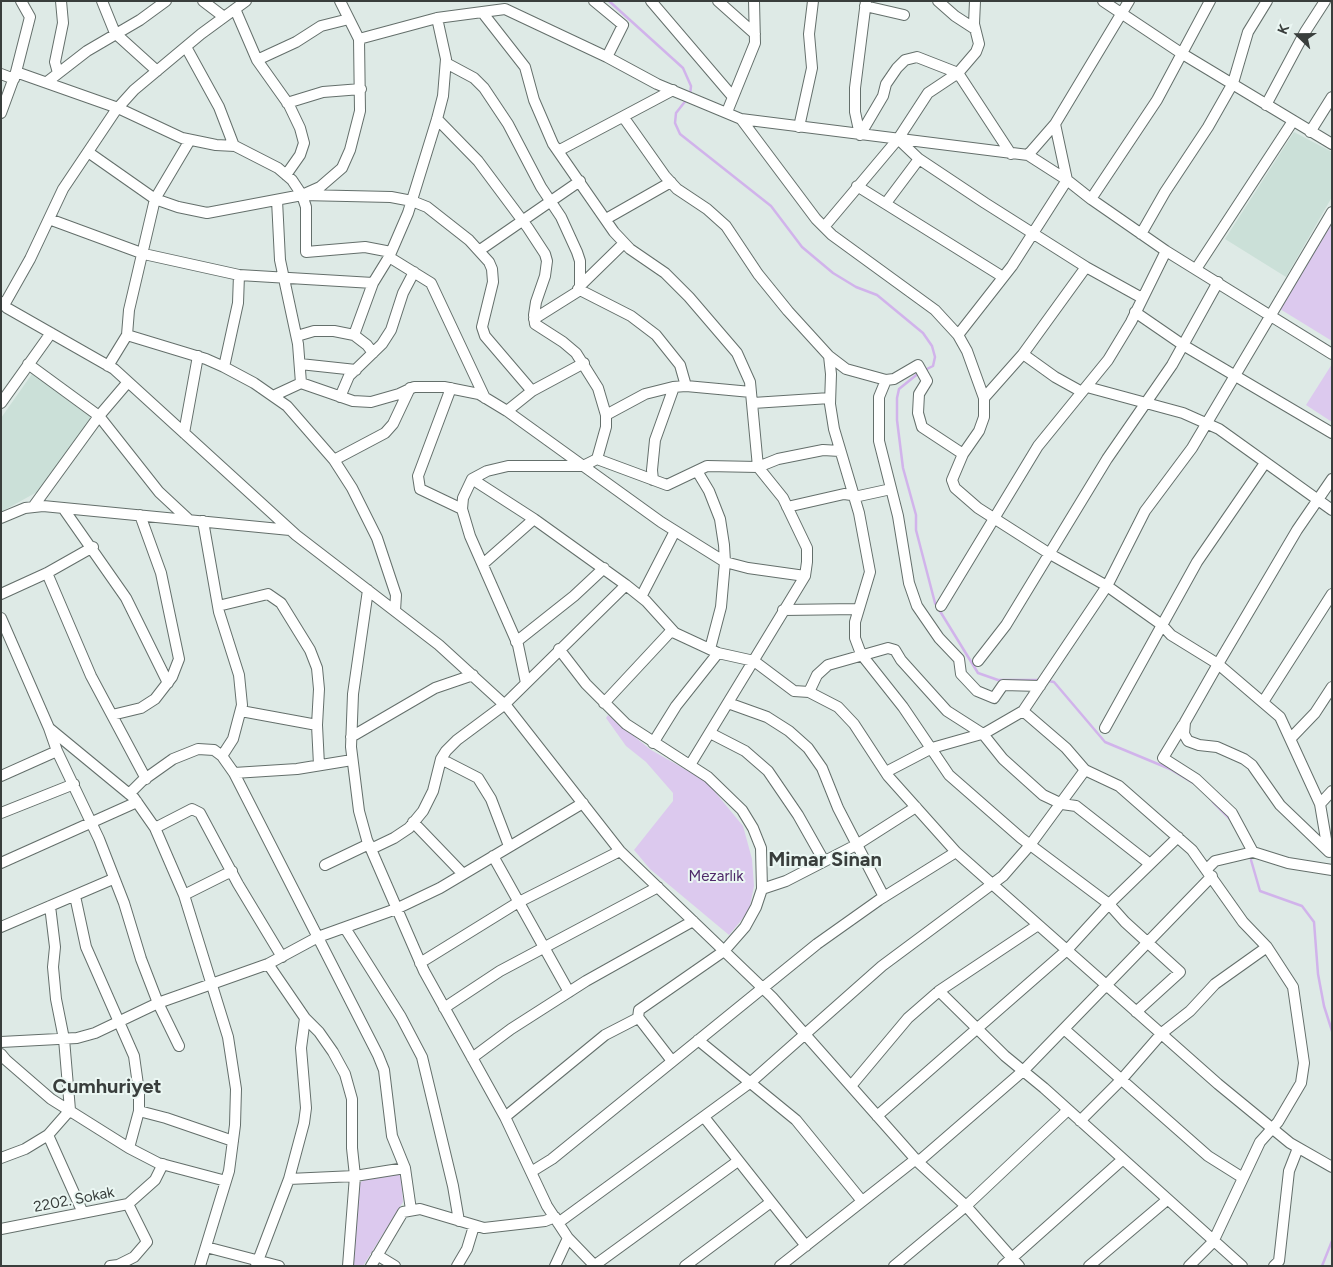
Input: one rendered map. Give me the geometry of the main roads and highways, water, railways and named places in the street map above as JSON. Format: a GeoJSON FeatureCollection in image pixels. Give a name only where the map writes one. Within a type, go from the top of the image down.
{"type":"FeatureCollection","features":[{"type":"Feature","properties":{"kind":"waterway"},"geometry":{"type":"LineString","coordinates":[[609,1],[683,68],[691,86],[690,95]]}},
{"type":"Feature","properties":{"kind":"waterway"},"geometry":{"type":"LineString","coordinates":[[687,99],[676,113],[675,123],[680,134],[771,206],[802,247],[833,273],[856,287],[877,295],[923,333],[932,346],[935,357],[933,366],[925,370]]}},
{"type":"Feature","properties":{"kind":"waterway"},"geometry":{"type":"LineString","coordinates":[[920,372],[899,389],[897,420],[903,468],[916,515],[916,530],[935,603],[978,673],[998,680],[1040,680]]}},
{"type":"Feature","properties":{"kind":"waterway"},"geometry":{"type":"LineString","coordinates":[[1048,681],[1054,682],[1105,742],[1170,769],[1195,784]]}},
{"type":"Feature","properties":{"kind":"waterway"},"geometry":{"type":"LineString","coordinates":[[1213,802],[1230,819]]}},
{"type":"Feature","properties":{"kind":"waterway"},"geometry":{"type":"LineString","coordinates":[[1251,860],[1260,891],[1302,906],[1314,922],[1318,974],[1324,1006],[1332,1031]]}},
{"type":"Feature","properties":{"kind":"waterway"},"geometry":{"type":"LineString","coordinates":[[1322,1266],[1332,1241]]}},
{"type":"Feature","properties":{"kind":"district","name":"Mimar Sinan"},"geometry":{"type":"Point","coordinates":[825,860]}},
{"type":"Feature","properties":{"kind":"district","name":"Cumhuriyet"},"geometry":{"type":"Point","coordinates":[107,1087]}},
{"type":"Feature","properties":{"kind":"park label","name":"Mezarlık"},"geometry":{"type":"Point","coordinates":[716,877]}}]}
